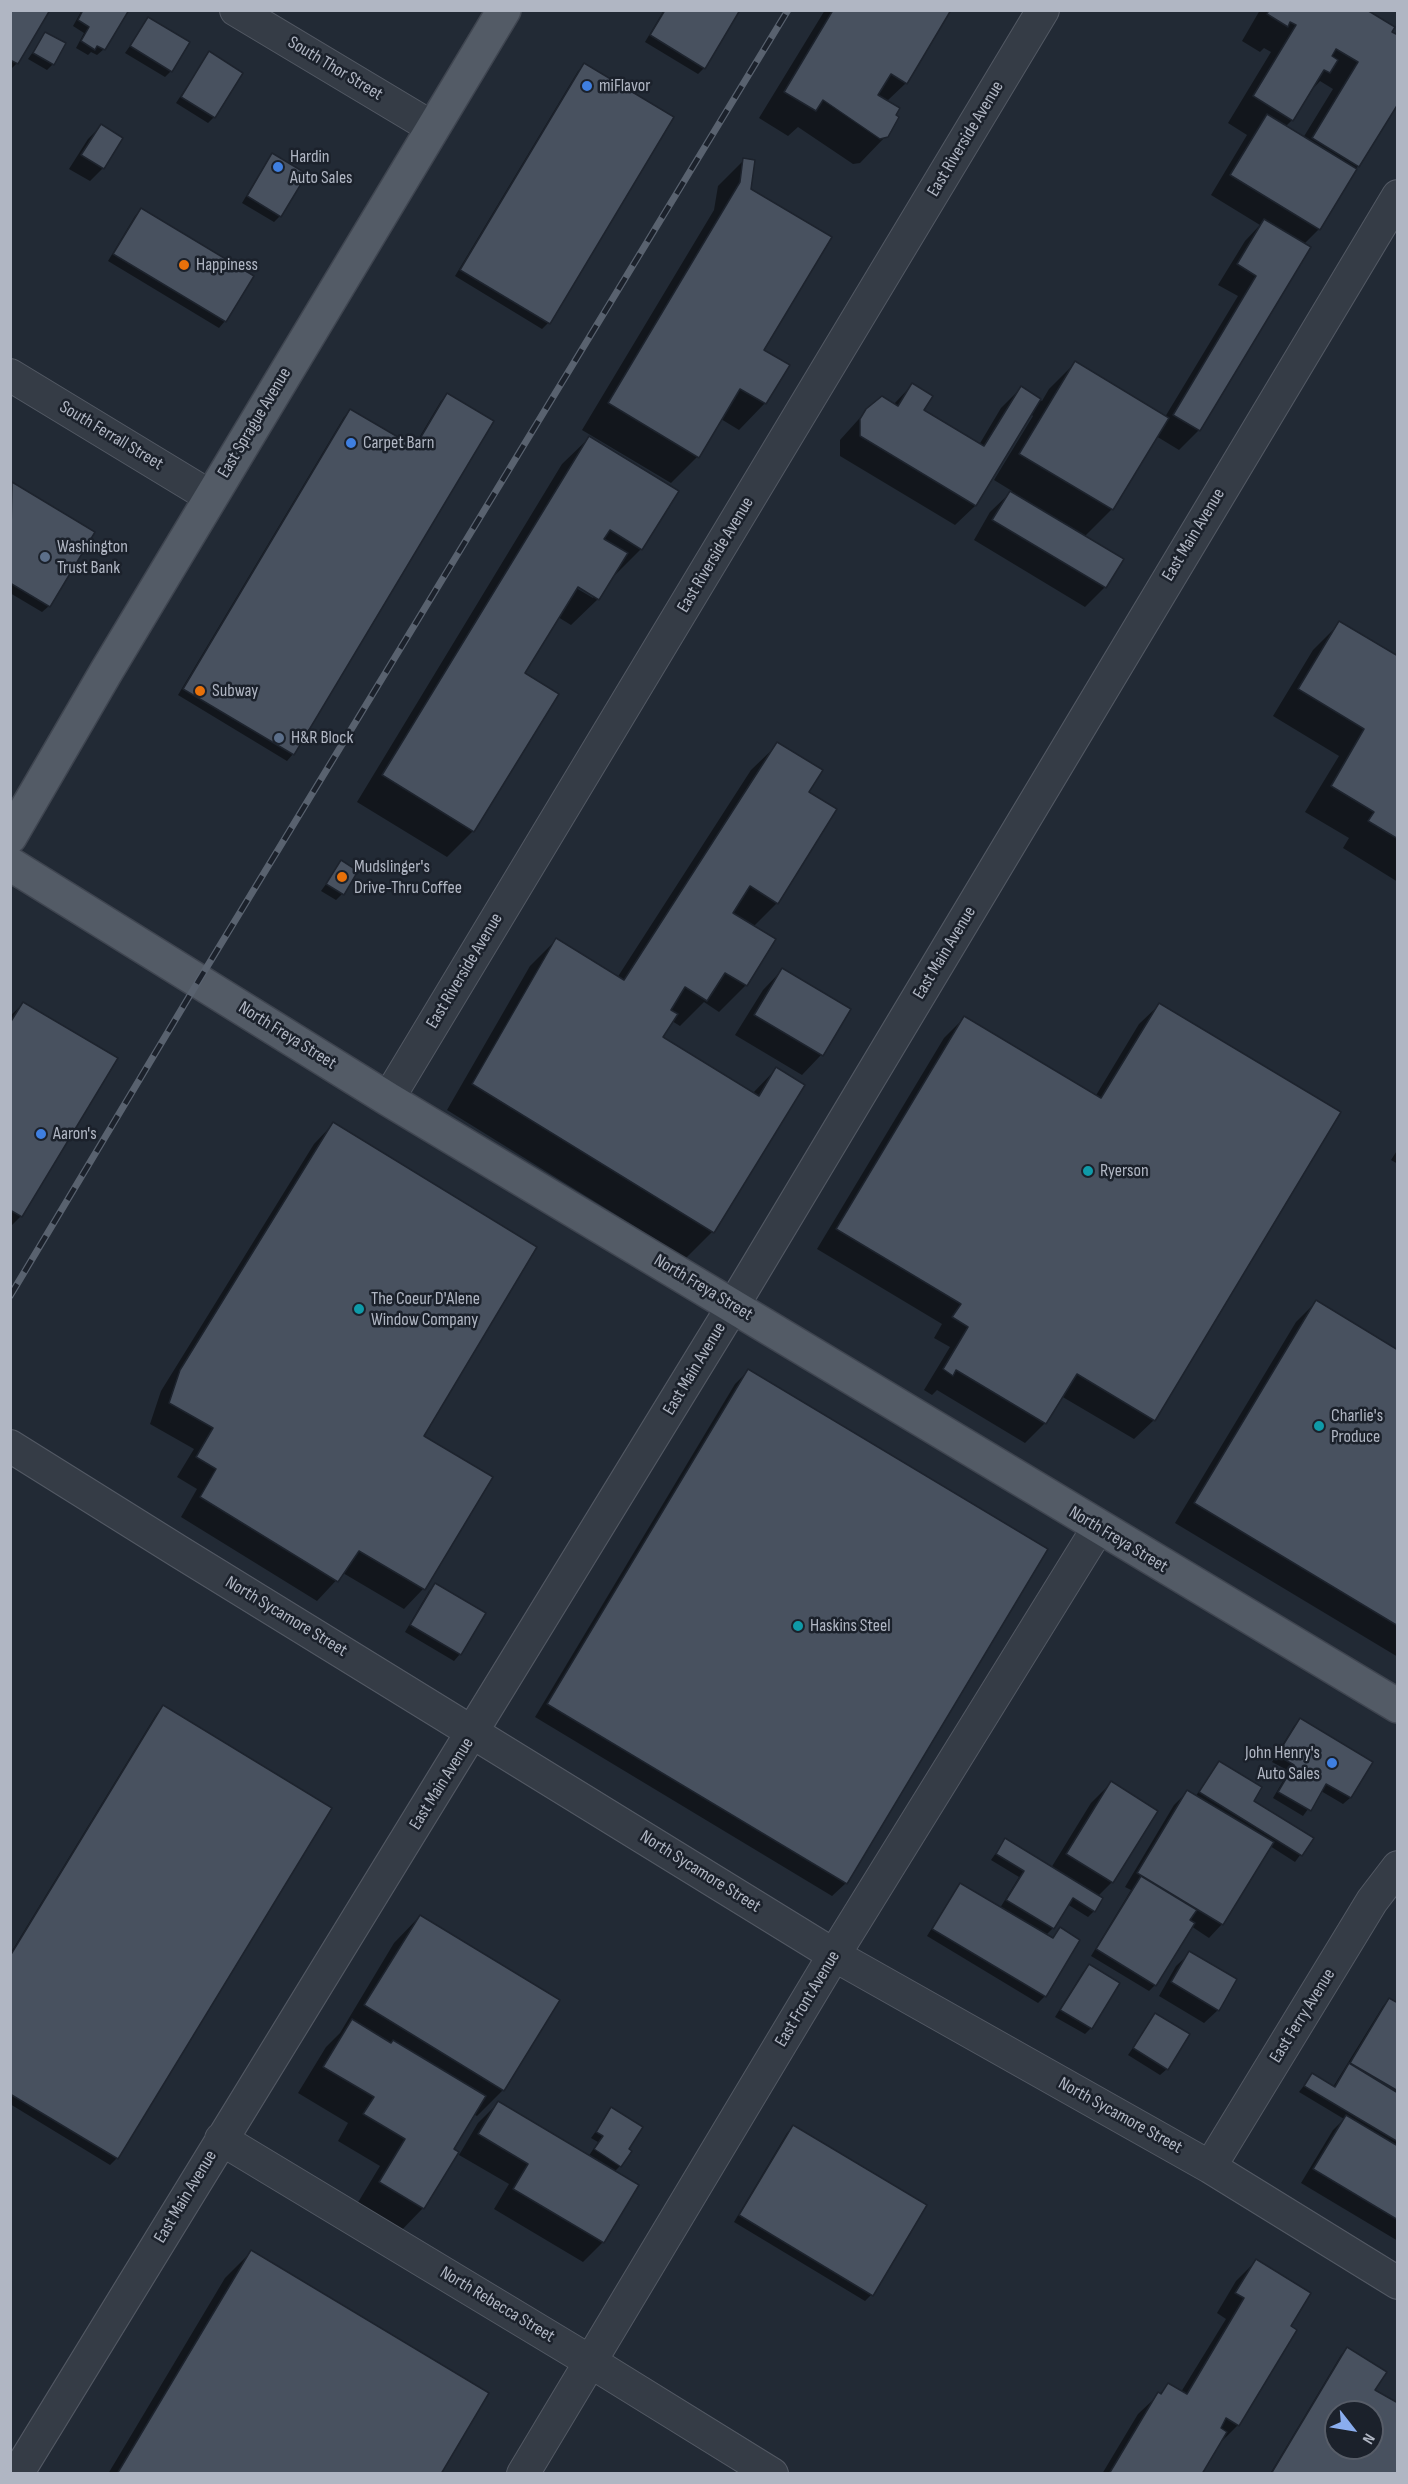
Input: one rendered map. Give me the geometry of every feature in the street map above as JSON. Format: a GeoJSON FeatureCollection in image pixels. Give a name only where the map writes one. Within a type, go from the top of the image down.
{"type":"FeatureCollection","features":[{"type":"Feature","properties":{"kind":"main road","name":"East Sprague Avenue"},"geometry":{"type":"LineString","coordinates":[[10,837],[106,672],[504,10]]}},
{"type":"Feature","properties":{"kind":"main road","name":"North Freya Street"},"geometry":{"type":"LineString","coordinates":[[10,864],[388,1099],[1098,1528],[1398,1706]]}},
{"type":"Feature","properties":{"kind":"street","name":"South Thor Street"},"geometry":{"type":"LineString","coordinates":[[237,10],[433,128]]}},
{"type":"Feature","properties":{"kind":"street","name":"East Riverside Avenue"},"geometry":{"type":"LineString","coordinates":[[388,1099],[1043,10]]}},
{"type":"Feature","properties":{"kind":"street","name":"East Main Avenue"},"geometry":{"type":"LineString","coordinates":[[17,2474],[734,1306],[1398,196]]}},
{"type":"Feature","properties":{"kind":"street","name":"South Ferrall Street"},"geometry":{"type":"LineString","coordinates":[[10,375],[211,497]]}},
{"type":"Feature","properties":{"kind":"street","name":"North Sycamore Street"},"geometry":{"type":"LineString","coordinates":[[10,1446],[834,1955],[1210,2167],[1398,2283]]}},
{"type":"Feature","properties":{"kind":"street","name":"East Front Avenue"},"geometry":{"type":"LineString","coordinates":[[523,2474],[834,1955],[1098,1528]]}},
{"type":"Feature","properties":{"kind":"street","name":"East Ferry Avenue"},"geometry":{"type":"LineString","coordinates":[[1210,2167],[1372,1901],[1398,1867]]}},
{"type":"Feature","properties":{"kind":"street","name":"North Rebecca Street"},"geometry":{"type":"LineString","coordinates":[[221,2139],[591,2361],[772,2474]]}},
{"type":"Feature","properties":{"kind":"building"},"geometry":{"type":"Polygon","coordinates":[[[10,10],[50,10],[18,64],[10,60],[10,10]]]}},
{"type":"Feature","properties":{"kind":"building"},"geometry":{"type":"Polygon","coordinates":[[[83,10],[129,10],[105,50],[97,46],[95,50],[81,41],[89,27],[78,20],[83,10]]]}},
{"type":"Feature","properties":{"kind":"building"},"geometry":{"type":"Polygon","coordinates":[[[665,10],[740,10],[705,69],[650,35],[665,10]]]}},
{"type":"Feature","properties":{"kind":"building"},"geometry":{"type":"Polygon","coordinates":[[[833,10],[951,10],[907,84],[891,74],[878,95],[900,108],[896,115],[899,117],[888,137],[880,139],[823,100],[816,111],[784,92],[833,10]]]}},
{"type":"Feature","properties":{"kind":"building"},"geometry":{"type":"Polygon","coordinates":[[[1269,10],[1367,10],[1395,27],[1392,32],[1398,35],[1398,104],[1359,167],[1312,138],[1358,62],[1336,49],[1332,56],[1338,60],[1330,73],[1324,70],[1293,121],[1253,96],[1296,25],[1290,22],[1288,27],[1267,14],[1269,10]]]}},
{"type":"Feature","properties":{"kind":"building"},"geometry":{"type":"Polygon","coordinates":[[[148,17],[190,42],[172,72],[130,46],[148,17]]]}},
{"type":"Feature","properties":{"kind":"building"},"geometry":{"type":"Polygon","coordinates":[[[45,32],[66,43],[54,65],[33,53],[45,32]]]}},
{"type":"Feature","properties":{"kind":"building"},"geometry":{"type":"Polygon","coordinates":[[[209,51],[243,73],[215,118],[181,97],[209,51]]]}},
{"type":"Feature","properties":{"kind":"building"},"geometry":{"type":"Polygon","coordinates":[[[584,63],[674,117],[550,324],[460,270],[584,63]]]}},
{"type":"Feature","properties":{"kind":"building"},"geometry":{"type":"Polygon","coordinates":[[[1267,114],[1357,169],[1320,230],[1230,175],[1267,114]]]}},
{"type":"Feature","properties":{"kind":"building"},"geometry":{"type":"Polygon","coordinates":[[[101,124],[123,138],[104,169],[81,155],[101,124]]]}},
{"type":"Feature","properties":{"kind":"building"},"geometry":{"type":"Polygon","coordinates":[[[272,153],[307,174],[281,217],[247,196],[272,153]]]}},
{"type":"Feature","properties":{"kind":"building"},"geometry":{"type":"Polygon","coordinates":[[[743,158],[755,160],[751,189],[832,237],[764,350],[790,365],[766,404],[740,389],[699,458],[608,403],[740,182],[743,158]]]}},
{"type":"Feature","properties":{"kind":"building","name":"Happiness"},"geometry":{"type":"Polygon","coordinates":[[[141,208],[254,276],[226,322],[113,254],[141,208]]]}},
{"type":"Feature","properties":{"kind":"building"},"geometry":{"type":"Polygon","coordinates":[[[1264,219],[1311,247],[1200,431],[1173,415],[1256,276],[1237,264],[1264,219]]]}},
{"type":"Feature","properties":{"kind":"building"},"geometry":{"type":"Polygon","coordinates":[[[1075,361],[1169,418],[1113,510],[1019,454],[1075,361]]]}},
{"type":"Feature","properties":{"kind":"building"},"geometry":{"type":"Polygon","coordinates":[[[912,383],[933,396],[924,410],[984,446],[1021,386],[1041,399],[976,506],[860,436],[860,419],[866,409],[882,396],[898,406],[912,383]]]}},
{"type":"Feature","properties":{"kind":"building"},"geometry":{"type":"Polygon","coordinates":[[[447,393],[494,421],[294,755],[183,689],[350,409],[415,447],[447,393]]]}},
{"type":"Feature","properties":{"kind":"building"},"geometry":{"type":"Polygon","coordinates":[[[589,436],[679,491],[642,550],[610,530],[604,539],[628,553],[599,600],[578,587],[525,673],[559,694],[474,832],[382,775],[589,436]]]}},
{"type":"Feature","properties":{"kind":"building","name":"Washington Trust Bank"},"geometry":{"type":"Polygon","coordinates":[[[12,482],[95,532],[50,607],[10,583],[12,482]]]}},
{"type":"Feature","properties":{"kind":"building"},"geometry":{"type":"Polygon","coordinates":[[[1010,491],[1124,559],[1106,588],[992,520],[1010,491]]]}},
{"type":"Feature","properties":{"kind":"building"},"geometry":{"type":"Polygon","coordinates":[[[1339,621],[1398,656],[1398,839],[1368,821],[1374,812],[1331,786],[1364,729],[1298,689],[1339,621]]]}},
{"type":"Feature","properties":{"kind":"building"},"geometry":{"type":"Polygon","coordinates":[[[777,742],[823,770],[809,792],[837,809],[778,904],[750,886],[733,913],[776,939],[747,986],[725,973],[707,1001],[685,987],[671,1010],[678,1014],[663,1037],[759,1096],[776,1067],[805,1085],[714,1233],[472,1084],[556,938],[624,980],[777,742]]]}},
{"type":"Feature","properties":{"kind":"building","name":"Mudslinger's Drive-Thru Coffee"},"geometry":{"type":"Polygon","coordinates":[[[341,860],[358,871],[344,895],[326,884],[341,860]]]}},
{"type":"Feature","properties":{"kind":"building"},"geometry":{"type":"Polygon","coordinates":[[[782,968],[851,1009],[823,1056],[754,1015],[782,968]]]}},
{"type":"Feature","properties":{"kind":"building","name":"Aaron's"},"geometry":{"type":"Polygon","coordinates":[[[23,1002],[118,1058],[22,1217],[10,1210],[10,1023],[23,1002]]]}},
{"type":"Feature","properties":{"kind":"building","name":"Ryerson"},"geometry":{"type":"Polygon","coordinates":[[[1159,1003],[1341,1112],[1155,1421],[1077,1374],[1046,1424],[956,1370],[953,1376],[943,1369],[968,1327],[952,1317],[961,1304],[836,1229],[964,1016],[1101,1098],[1159,1003]]]}},
{"type":"Feature","properties":{"kind":"building","name":"The Coeur D'Alene Window Company"},"geometry":{"type":"Polygon","coordinates":[[[333,1122],[537,1247],[424,1436],[493,1477],[425,1590],[359,1551],[338,1582],[200,1497],[216,1469],[196,1457],[213,1428],[169,1403],[180,1370],[333,1122]]]}},
{"type":"Feature","properties":{"kind":"building","name":"Charlie's Produce"},"geometry":{"type":"Polygon","coordinates":[[[1316,1300],[1398,1350],[1398,1626],[1194,1503],[1316,1300]]]}},
{"type":"Feature","properties":{"kind":"building","name":"Haskins Steel"},"geometry":{"type":"Polygon","coordinates":[[[748,1369],[1048,1549],[847,1884],[547,1704],[748,1369]]]}},
{"type":"Feature","properties":{"kind":"building"},"geometry":{"type":"Polygon","coordinates":[[[435,1583],[486,1613],[461,1655],[410,1625],[435,1583]]]}},
{"type":"Feature","properties":{"kind":"building"},"geometry":{"type":"Polygon","coordinates":[[[163,1705],[332,1808],[118,2159],[10,2094],[10,1956],[163,1705]]]}},
{"type":"Feature","properties":{"kind":"building","name":"John Henry's Auto Sales"},"geometry":{"type":"Polygon","coordinates":[[[1300,1718],[1373,1762],[1351,1798],[1326,1784],[1311,1811],[1278,1792],[1294,1765],[1277,1755],[1300,1718]]]}},
{"type":"Feature","properties":{"kind":"building"},"geometry":{"type":"Polygon","coordinates":[[[1219,1761],[1262,1787],[1254,1801],[1314,1838],[1302,1856],[1199,1792],[1219,1761]]]}},
{"type":"Feature","properties":{"kind":"building"},"geometry":{"type":"Polygon","coordinates":[[[1111,1781],[1158,1811],[1113,1883],[1066,1854],[1111,1781]]]}},
{"type":"Feature","properties":{"kind":"building"},"geometry":{"type":"Polygon","coordinates":[[[1187,1790],[1274,1842],[1223,1925],[1137,1873],[1187,1790]]]}},
{"type":"Feature","properties":{"kind":"building"},"geometry":{"type":"Polygon","coordinates":[[[1005,1838],[1103,1898],[1095,1912],[1073,1898],[1054,1929],[1006,1900],[1024,1871],[996,1854],[1005,1838]]]}},
{"type":"Feature","properties":{"kind":"building"},"geometry":{"type":"Polygon","coordinates":[[[1141,1876],[1197,1910],[1190,1920],[1195,1923],[1156,1986],[1096,1949],[1141,1876]]]}},
{"type":"Feature","properties":{"kind":"building"},"geometry":{"type":"Polygon","coordinates":[[[960,1883],[1053,1938],[1060,1927],[1080,1940],[1046,1997],[932,1929],[960,1883]]]}},
{"type":"Feature","properties":{"kind":"building"},"geometry":{"type":"Polygon","coordinates":[[[420,1915],[560,2000],[504,2091],[364,2005],[420,1915]]]}},
{"type":"Feature","properties":{"kind":"building"},"geometry":{"type":"Polygon","coordinates":[[[1189,1951],[1237,1979],[1219,2011],[1171,1982],[1189,1951]]]}},
{"type":"Feature","properties":{"kind":"building"},"geometry":{"type":"Polygon","coordinates":[[[1089,1964],[1120,1983],[1092,2029],[1060,2010],[1089,1964]]]}},
{"type":"Feature","properties":{"kind":"building"},"geometry":{"type":"Polygon","coordinates":[[[1389,1998],[1398,2003],[1398,2091],[1350,2063],[1389,1998]]]}},
{"type":"Feature","properties":{"kind":"building"},"geometry":{"type":"Polygon","coordinates":[[[1155,2013],[1190,2034],[1168,2070],[1133,2048],[1155,2013]]]}},
{"type":"Feature","properties":{"kind":"building"},"geometry":{"type":"Polygon","coordinates":[[[352,2019],[391,2043],[393,2040],[486,2096],[454,2149],[459,2152],[424,2209],[379,2182],[405,2139],[363,2114],[374,2097],[323,2067],[352,2019]]]}},
{"type":"Feature","properties":{"kind":"building"},"geometry":{"type":"Polygon","coordinates":[[[1349,2063],[1398,2093],[1398,2142],[1304,2086],[1312,2073],[1335,2087],[1349,2063]]]}},
{"type":"Feature","properties":{"kind":"building"},"geometry":{"type":"Polygon","coordinates":[[[498,2101],[639,2185],[604,2243],[513,2189],[528,2164],[478,2134],[498,2101]]]}},
{"type":"Feature","properties":{"kind":"building"},"geometry":{"type":"Polygon","coordinates":[[[611,2107],[643,2127],[629,2149],[632,2151],[621,2167],[594,2149],[603,2136],[596,2132],[611,2107]]]}},
{"type":"Feature","properties":{"kind":"building"},"geometry":{"type":"Polygon","coordinates":[[[1346,2115],[1398,2146],[1398,2220],[1313,2169],[1346,2115]]]}},
{"type":"Feature","properties":{"kind":"building"},"geometry":{"type":"Polygon","coordinates":[[[793,2125],[927,2205],[873,2296],[739,2215],[793,2125]]]}},
{"type":"Feature","properties":{"kind":"building"},"geometry":{"type":"Polygon","coordinates":[[[251,2250],[489,2393],[441,2474],[117,2474],[251,2250]]]}},
{"type":"Feature","properties":{"kind":"building"},"geometry":{"type":"Polygon","coordinates":[[[1256,2259],[1311,2293],[1291,2326],[1297,2330],[1239,2426],[1226,2418],[1221,2428],[1227,2432],[1202,2474],[1109,2474],[1158,2392],[1161,2394],[1168,2383],[1187,2394],[1244,2298],[1235,2293],[1256,2259]]]}},
{"type":"Feature","properties":{"kind":"building"},"geometry":{"type":"Polygon","coordinates":[[[1347,2347],[1387,2372],[1375,2390],[1398,2403],[1398,2474],[1271,2474],[1347,2347]]]}},
{"type":"Feature","properties":{"kind":"railway"},"geometry":{"type":"LineString","coordinates":[[10,1296],[199,980],[788,10]]}},
{"type":"Feature","properties":{"kind":"place","name":"miFlavor"},"geometry":{"type":"Point","coordinates":[587,86]}},
{"type":"Feature","properties":{"kind":"place","name":"Hardin Auto Sales"},"geometry":{"type":"Point","coordinates":[278,167]}},
{"type":"Feature","properties":{"kind":"place","name":"Happiness"},"geometry":{"type":"Point","coordinates":[184,265]}},
{"type":"Feature","properties":{"kind":"place","name":"Carpet Barn"},"geometry":{"type":"Point","coordinates":[351,443]}},
{"type":"Feature","properties":{"kind":"place","name":"Washington Trust Bank"},"geometry":{"type":"Point","coordinates":[45,557]}},
{"type":"Feature","properties":{"kind":"place","name":"Subway"},"geometry":{"type":"Point","coordinates":[200,691]}},
{"type":"Feature","properties":{"kind":"place","name":"H&R Block"},"geometry":{"type":"Point","coordinates":[279,738]}},
{"type":"Feature","properties":{"kind":"place","name":"Mudslinger's Drive-Thru Coffee"},"geometry":{"type":"Point","coordinates":[342,877]}},
{"type":"Feature","properties":{"kind":"place","name":"Aaron's"},"geometry":{"type":"Point","coordinates":[41,1134]}},
{"type":"Feature","properties":{"kind":"place","name":"Ryerson"},"geometry":{"type":"Point","coordinates":[1088,1171]}},
{"type":"Feature","properties":{"kind":"place","name":"The Coeur D'Alene Window Company"},"geometry":{"type":"Point","coordinates":[359,1309]}},
{"type":"Feature","properties":{"kind":"place","name":"Charlie's Produce"},"geometry":{"type":"Point","coordinates":[1319,1426]}},
{"type":"Feature","properties":{"kind":"place","name":"Haskins Steel"},"geometry":{"type":"Point","coordinates":[798,1626]}},
{"type":"Feature","properties":{"kind":"place","name":"John Henry's Auto Sales"},"geometry":{"type":"Point","coordinates":[1332,1763]}}]}
